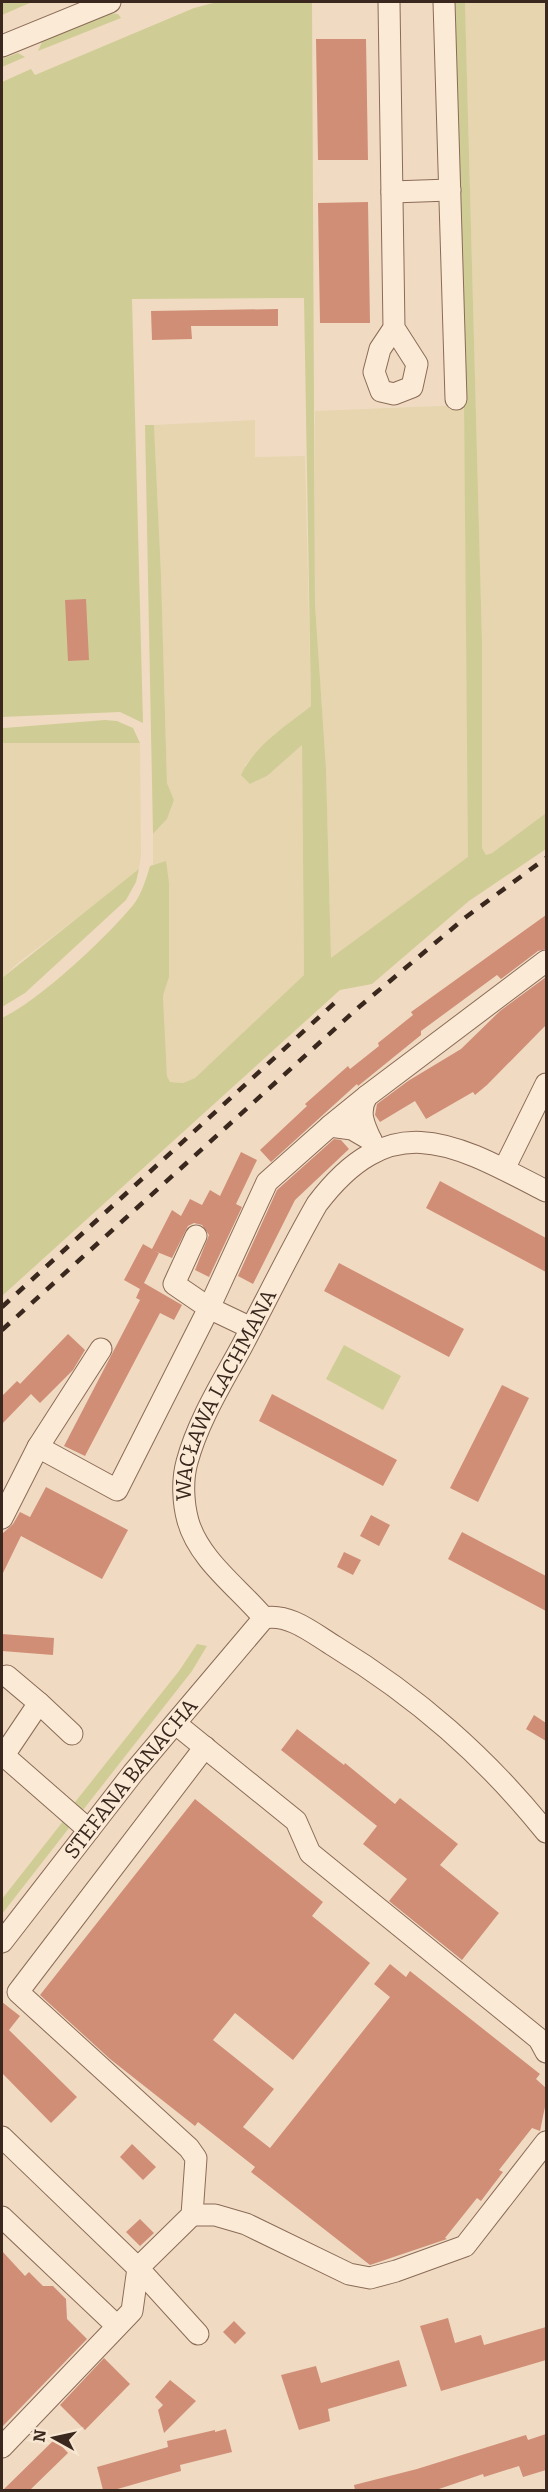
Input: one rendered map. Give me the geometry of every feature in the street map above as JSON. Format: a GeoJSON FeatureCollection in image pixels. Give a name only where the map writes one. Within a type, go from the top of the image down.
{"type":"FeatureCollection","features":[{"type":"Feature","properties":{"kind":"street"},"geometry":{"type":"LineString","coordinates":[[2,46],[110,2]]}},
{"type":"Feature","properties":{"kind":"street"},"geometry":{"type":"LineString","coordinates":[[389,2],[394,328]]}},
{"type":"Feature","properties":{"kind":"street"},"geometry":{"type":"LineString","coordinates":[[444,2],[456,399]]}},
{"type":"Feature","properties":{"kind":"street"},"geometry":{"type":"LineString","coordinates":[[392,192],[450,190]]}},
{"type":"Feature","properties":{"kind":"street"},"geometry":{"type":"LineString","coordinates":[[38,1447],[117,1490],[209,1308],[267,1182],[367,1096],[546,961]]}},
{"type":"Feature","properties":{"kind":"street"},"geometry":{"type":"LineString","coordinates":[[504,1169],[546,1084]]}},
{"type":"Feature","properties":{"kind":"street"},"geometry":{"type":"LineString","coordinates":[[367,1096],[361,1114],[374,1145]]}},
{"type":"Feature","properties":{"kind":"street"},"geometry":{"type":"LineString","coordinates":[[330,1126],[352,1129],[374,1145]]}},
{"type":"Feature","properties":{"kind":"street","name":"WACŁAWA LACHMANA"},"geometry":{"type":"LineString","coordinates":[[264,1618],[203,1550],[190,1527],[185,1503],[186,1468],[198,1432],[317,1204],[341,1176],[374,1145],[424,1141],[464,1151],[546,1191]]}},
{"type":"Feature","properties":{"kind":"street"},"geometry":{"type":"LineString","coordinates":[[196,1236],[174,1284],[209,1308],[251,1328]]}},
{"type":"Feature","properties":{"kind":"street"},"geometry":{"type":"LineString","coordinates":[[2,1518],[38,1447],[101,1349]]}},
{"type":"Feature","properties":{"kind":"street"},"geometry":{"type":"LineString","coordinates":[[264,1618],[283,1617],[315,1634],[378,1674],[427,1709],[478,1755],[546,1832]]}},
{"type":"Feature","properties":{"kind":"street","name":"STEFANA BANACHA"},"geometry":{"type":"LineString","coordinates":[[2,1942],[133,1773],[176,1724],[246,1636],[264,1618]]}},
{"type":"Feature","properties":{"kind":"street"},"geometry":{"type":"LineString","coordinates":[[7,1676],[72,1734]]}},
{"type":"Feature","properties":{"kind":"street"},"geometry":{"type":"LineString","coordinates":[[39,1703],[3,1755],[89,1830]]}},
{"type":"Feature","properties":{"kind":"street"},"geometry":{"type":"LineString","coordinates":[[176,1724],[296,1821],[310,1853],[538,2038],[546,2052]]}},
{"type":"Feature","properties":{"kind":"street"},"geometry":{"type":"LineString","coordinates":[[192,2216],[196,2158],[189,2148],[18,1992],[205,1747]]}},
{"type":"Feature","properties":{"kind":"street"},"geometry":{"type":"LineString","coordinates":[[2,2137],[138,2268],[198,2334]]}},
{"type":"Feature","properties":{"kind":"street"},"geometry":{"type":"LineString","coordinates":[[2,2447],[132,2311],[138,2268],[192,2216],[215,2215],[246,2224],[349,2274],[370,2278],[465,2246],[546,2142]]}},
{"type":"Feature","properties":{"kind":"street"},"geometry":{"type":"LineString","coordinates":[[2,2217],[117,2326]]}},
{"type":"Feature","properties":{"kind":"shaded area"},"geometry":{"type":"Polygon","coordinates":[[[2,2],[32,2],[2,15],[2,2]]]}},
{"type":"Feature","properties":{"kind":"shaded area"},"geometry":{"type":"Polygon","coordinates":[[[217,2],[312,2],[315,604],[326,768],[331,958],[468,857],[464,405],[454,2],[465,2],[482,641],[482,848],[486,855],[492,853],[546,813],[546,849],[469,901],[372,984],[340,990],[2,1296],[2,1018],[35,998],[91,950],[134,904],[142,891],[150,866],[166,861],[169,883],[169,977],[163,996],[167,1076],[170,1082],[183,1083],[195,1078],[304,975],[302,745],[267,776],[250,784],[241,775],[263,745],[311,706],[304,298],[132,299],[143,723],[120,712],[2,717],[2,82],[31,69],[35,75],[194,8],[217,2]]]}},
{"type":"Feature","properties":{"kind":"shaded area"},"geometry":{"type":"Polygon","coordinates":[[[465,2],[546,2],[546,813],[492,853],[486,855],[482,848],[482,641],[465,2]]]}},
{"type":"Feature","properties":{"kind":"shaded area"},"geometry":{"type":"Polygon","coordinates":[[[109,13],[118,14],[121,18],[38,51],[42,42],[109,13]]]}},
{"type":"Feature","properties":{"kind":"shaded area"},"geometry":{"type":"Polygon","coordinates":[[[18,53],[25,57],[2,67],[2,59],[18,53]]]}},
{"type":"Feature","properties":{"kind":"shaded area"},"geometry":{"type":"Polygon","coordinates":[[[464,405],[469,857],[331,959],[326,768],[315,604],[315,411],[464,405]]]}},
{"type":"Feature","properties":{"kind":"shaded area"},"geometry":{"type":"Polygon","coordinates":[[[255,420],[255,457],[305,456],[311,706],[273,736],[245,765],[250,784],[267,776],[302,744],[304,975],[195,1078],[183,1083],[170,1082],[167,1076],[163,996],[169,977],[165,862],[153,865],[153,834],[167,819],[174,800],[167,783],[154,425],[255,420]]]}},
{"type":"Feature","properties":{"kind":"shaded area"},"geometry":{"type":"Polygon","coordinates":[[[145,425],[154,425],[167,783],[174,800],[167,819],[153,834],[145,425]]]}},
{"type":"Feature","properties":{"kind":"shaded area"},"geometry":{"type":"Polygon","coordinates":[[[117,721],[133,728],[140,743],[2,743],[2,728],[117,721]]]}},
{"type":"Feature","properties":{"kind":"shaded area"},"geometry":{"type":"Polygon","coordinates":[[[2,743],[140,743],[141,855],[139,869],[125,882],[19,962],[2,978],[2,743]]]}},
{"type":"Feature","properties":{"kind":"shaded area"},"geometry":{"type":"Polygon","coordinates":[[[139,869],[136,882],[126,900],[25,993],[2,1007],[2,978],[139,869]]]}},
{"type":"Feature","properties":{"kind":"shaded area"},"geometry":{"type":"Polygon","coordinates":[[[344,1345],[401,1376],[383,1410],[326,1379],[344,1345]]]}},
{"type":"Feature","properties":{"kind":"shaded area"},"geometry":{"type":"Polygon","coordinates":[[[197,1644],[207,1646],[192,1671],[83,1810],[72,1806],[179,1671],[197,1644]]]}},
{"type":"Feature","properties":{"kind":"shaded area"},"geometry":{"type":"Polygon","coordinates":[[[64,1820],[69,1828],[2,1914],[2,1899],[64,1820]]]}},
{"type":"Feature","properties":{"kind":"building"},"geometry":{"type":"Polygon","coordinates":[[[316,39],[366,39],[368,160],[318,160],[316,39]]]}},
{"type":"Feature","properties":{"kind":"building"},"geometry":{"type":"Polygon","coordinates":[[[368,202],[370,323],[320,323],[318,203],[368,202]]]}},
{"type":"Feature","properties":{"kind":"building"},"geometry":{"type":"Polygon","coordinates":[[[278,309],[278,326],[191,326],[192,339],[152,340],[151,311],[278,309]]]}},
{"type":"Feature","properties":{"kind":"building"},"geometry":{"type":"Polygon","coordinates":[[[86,599],[89,660],[68,661],[65,600],[86,599]]]}},
{"type":"Feature","properties":{"kind":"building"},"geometry":{"type":"Polygon","coordinates":[[[546,915],[546,949],[538,951],[501,979],[497,975],[421,1031],[421,1035],[358,1086],[357,1084],[271,1162],[260,1150],[307,1106],[305,1104],[348,1066],[350,1069],[379,1046],[378,1043],[413,1015],[411,1012],[546,915]]]}},
{"type":"Feature","properties":{"kind":"building"},"geometry":{"type":"Polygon","coordinates":[[[546,977],[546,1025],[487,1085],[475,1095],[473,1092],[426,1119],[415,1101],[380,1122],[375,1115],[377,1104],[408,1081],[461,1049],[500,1011],[546,977]]]}},
{"type":"Feature","properties":{"kind":"building"},"geometry":{"type":"Polygon","coordinates":[[[334,1139],[341,1140],[349,1149],[295,1200],[253,1284],[238,1276],[277,1190],[334,1139]]]}},
{"type":"Feature","properties":{"kind":"building"},"geometry":{"type":"Polygon","coordinates":[[[241,1152],[257,1160],[236,1204],[242,1207],[209,1277],[195,1270],[209,1235],[202,1225],[194,1223],[188,1226],[172,1258],[152,1250],[159,1253],[144,1283],[182,1305],[174,1320],[160,1313],[85,1456],[64,1446],[140,1300],[136,1298],[140,1289],[124,1280],[143,1244],[152,1249],[172,1210],[181,1216],[190,1199],[202,1205],[210,1190],[220,1196],[241,1152]]]}},
{"type":"Feature","properties":{"kind":"building"},"geometry":{"type":"Polygon","coordinates":[[[440,1181],[546,1238],[546,1272],[426,1208],[440,1181]]]}},
{"type":"Feature","properties":{"kind":"building"},"geometry":{"type":"Polygon","coordinates":[[[339,1263],[464,1329],[449,1357],[324,1291],[339,1263]]]}},
{"type":"Feature","properties":{"kind":"building"},"geometry":{"type":"Polygon","coordinates":[[[68,1334],[85,1350],[73,1370],[40,1403],[31,1394],[2,1424],[2,1396],[17,1381],[20,1384],[68,1334]]]}},
{"type":"Feature","properties":{"kind":"building"},"geometry":{"type":"Polygon","coordinates":[[[502,1385],[529,1398],[478,1502],[450,1488],[502,1385]]]}},
{"type":"Feature","properties":{"kind":"building"},"geometry":{"type":"Polygon","coordinates":[[[272,1394],[397,1460],[383,1486],[259,1421],[272,1394]]]}},
{"type":"Feature","properties":{"kind":"building"},"geometry":{"type":"Polygon","coordinates":[[[46,1487],[128,1530],[102,1579],[21,1536],[2,1575],[2,1534],[13,1524],[20,1512],[30,1517],[46,1487]]]}},
{"type":"Feature","properties":{"kind":"building"},"geometry":{"type":"Polygon","coordinates":[[[371,1515],[390,1525],[379,1546],[360,1536],[371,1515]]]}},
{"type":"Feature","properties":{"kind":"building"},"geometry":{"type":"Polygon","coordinates":[[[462,1532],[546,1576],[546,1611],[448,1559],[462,1532]]]}},
{"type":"Feature","properties":{"kind":"building"},"geometry":{"type":"Polygon","coordinates":[[[344,1552],[361,1560],[353,1575],[337,1567],[344,1552]]]}},
{"type":"Feature","properties":{"kind":"building"},"geometry":{"type":"Polygon","coordinates":[[[2,1634],[54,1638],[53,1655],[2,1651],[2,1634]]]}},
{"type":"Feature","properties":{"kind":"building"},"geometry":{"type":"Polygon","coordinates":[[[534,1715],[546,1723],[546,1741],[526,1729],[534,1715]]]}},
{"type":"Feature","properties":{"kind":"building"},"geometry":{"type":"Polygon","coordinates":[[[297,1729],[344,1765],[345,1763],[395,1804],[400,1798],[458,1844],[440,1865],[499,1913],[462,1960],[389,1901],[407,1879],[363,1844],[377,1826],[281,1750],[297,1729]]]}},
{"type":"Feature","properties":{"kind":"building"},"geometry":{"type":"Polygon","coordinates":[[[195,1799],[323,1902],[312,1916],[370,1963],[293,2060],[235,2013],[213,2040],[274,2089],[243,2127],[270,2148],[390,1997],[374,1984],[390,1964],[406,1977],[410,1971],[540,2074],[536,2079],[546,2088],[546,2102],[540,2131],[532,2128],[499,2170],[503,2172],[481,2201],[477,2198],[445,2238],[447,2239],[370,2265],[251,2172],[255,2167],[198,2122],[195,2126],[110,2059],[40,1995],[195,1799]]]}},
{"type":"Feature","properties":{"kind":"building"},"geometry":{"type":"Polygon","coordinates":[[[2,2002],[20,2016],[9,2030],[77,2097],[51,2123],[2,2073],[2,2002]]]}},
{"type":"Feature","properties":{"kind":"building"},"geometry":{"type":"Polygon","coordinates":[[[132,2144],[156,2167],[143,2180],[120,2157],[132,2144]]]}},
{"type":"Feature","properties":{"kind":"building"},"geometry":{"type":"Polygon","coordinates":[[[140,2219],[154,2233],[140,2246],[126,2232],[140,2219]]]}},
{"type":"Feature","properties":{"kind":"building"},"geometry":{"type":"Polygon","coordinates":[[[2,2251],[25,2276],[29,2272],[43,2286],[53,2286],[66,2299],[67,2319],[87,2339],[2,2427],[2,2251]]]}},
{"type":"Feature","properties":{"kind":"building"},"geometry":{"type":"Polygon","coordinates":[[[448,2318],[455,2343],[481,2335],[484,2345],[546,2327],[546,2360],[441,2391],[420,2326],[448,2318]]]}},
{"type":"Feature","properties":{"kind":"building"},"geometry":{"type":"Polygon","coordinates":[[[234,2321],[246,2333],[235,2344],[223,2332],[234,2321]]]}},
{"type":"Feature","properties":{"kind":"building"},"geometry":{"type":"Polygon","coordinates":[[[104,2358],[130,2384],[85,2430],[60,2405],[104,2358]]]}},
{"type":"Feature","properties":{"kind":"building"},"geometry":{"type":"Polygon","coordinates":[[[399,2360],[407,2386],[328,2409],[330,2421],[299,2430],[281,2375],[316,2366],[321,2383],[399,2360]]]}},
{"type":"Feature","properties":{"kind":"building"},"geometry":{"type":"Polygon","coordinates":[[[170,2380],[196,2401],[164,2433],[158,2410],[163,2405],[155,2397],[170,2380]]]}},
{"type":"Feature","properties":{"kind":"building"},"geometry":{"type":"Polygon","coordinates":[[[226,2429],[232,2452],[180,2465],[181,2471],[114,2490],[103,2490],[97,2467],[168,2447],[167,2441],[226,2429]]]}},
{"type":"Feature","properties":{"kind":"building"},"geometry":{"type":"Polygon","coordinates":[[[546,2434],[546,2470],[523,2477],[519,2466],[484,2477],[483,2474],[436,2490],[355,2490],[354,2485],[417,2469],[526,2435],[528,2440],[546,2434]]]}},
{"type":"Feature","properties":{"kind":"building"},"geometry":{"type":"Polygon","coordinates":[[[55,2439],[68,2453],[30,2490],[3,2490],[55,2439]]]}},
{"type":"Feature","properties":{"kind":"railway"},"geometry":{"type":"LineString","coordinates":[[2,1330],[359,1007],[466,917],[546,858]]}},
{"type":"Feature","properties":{"kind":"railway"},"geometry":{"type":"LineString","coordinates":[[2,1307],[341,997]]}}]}
